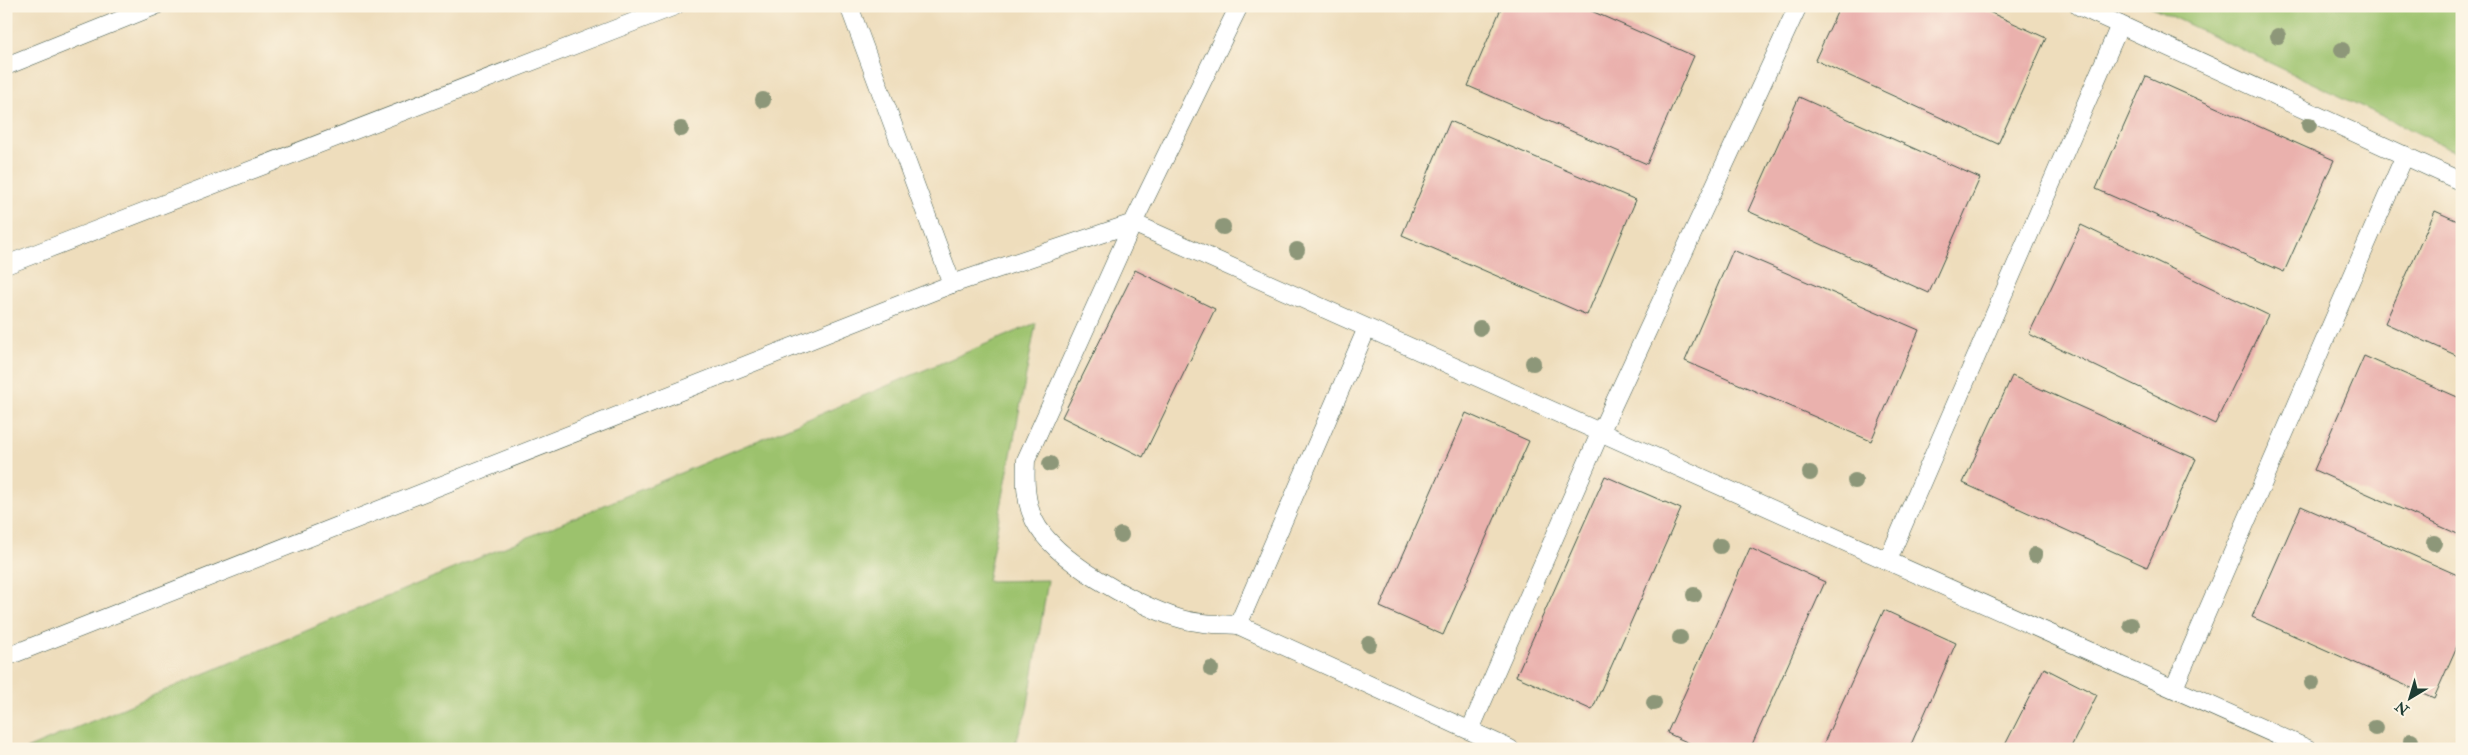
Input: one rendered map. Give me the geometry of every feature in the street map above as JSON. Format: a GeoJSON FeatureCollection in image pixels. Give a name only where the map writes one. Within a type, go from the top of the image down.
{"type":"FeatureCollection","features":[{"type":"Feature","properties":{"kind":"lane"},"geometry":{"type":"LineString","coordinates":[[6,66],[155,6]]}},
{"type":"Feature","properties":{"kind":"lane"},"geometry":{"type":"LineString","coordinates":[[6,265],[674,6]]}},
{"type":"Feature","properties":{"kind":"lane"},"geometry":{"type":"LineString","coordinates":[[849,6],[952,284]]}},
{"type":"Feature","properties":{"kind":"lane"},"geometry":{"type":"LineString","coordinates":[[1239,6],[1133,223],[1026,460],[1024,487],[1034,521],[1050,542],[1091,576],[1137,601],[1178,618],[1210,624],[1238,625],[1510,749]]}},
{"type":"Feature","properties":{"kind":"lane"},"geometry":{"type":"LineString","coordinates":[[1470,730],[1601,431],[1798,6]]}},
{"type":"Feature","properties":{"kind":"lane"},"geometry":{"type":"LineString","coordinates":[[2080,6],[2462,182]]}},
{"type":"Feature","properties":{"kind":"lane"},"geometry":{"type":"LineString","coordinates":[[1888,560],[2120,25]]}},
{"type":"Feature","properties":{"kind":"lane"},"geometry":{"type":"LineString","coordinates":[[2174,688],[2404,155]]}},
{"type":"Feature","properties":{"kind":"lane"},"geometry":{"type":"LineString","coordinates":[[6,657],[952,284],[1133,223],[2308,749]]}},
{"type":"Feature","properties":{"kind":"lane"},"geometry":{"type":"LineString","coordinates":[[1238,625],[1367,328]]}},
{"type":"Feature","properties":{"kind":"green space"},"geometry":{"type":"Polygon","coordinates":[[[2150,6],[2462,6],[2462,154],[2150,6]]]}},
{"type":"Feature","properties":{"kind":"green space"},"geometry":{"type":"Polygon","coordinates":[[[1036,323],[987,581],[1048,580],[1027,711],[1013,749],[26,749],[1036,323]]]}},
{"type":"Feature","properties":{"kind":"building"},"geometry":{"type":"Polygon","coordinates":[[[1502,6],[1580,6],[1694,56],[1647,164],[1468,86],[1502,6]]]}},
{"type":"Feature","properties":{"kind":"building"},"geometry":{"type":"Polygon","coordinates":[[[1840,6],[1976,6],[2046,38],[1998,144],[1815,60],[1840,6]]]}},
{"type":"Feature","properties":{"kind":"building"},"geometry":{"type":"Polygon","coordinates":[[[2146,76],[2334,160],[2284,272],[2096,189],[2146,76]]]}},
{"type":"Feature","properties":{"kind":"building"},"geometry":{"type":"Polygon","coordinates":[[[1799,97],[1980,178],[1929,293],[1748,211],[1799,97]]]}},
{"type":"Feature","properties":{"kind":"building"},"geometry":{"type":"Polygon","coordinates":[[[1450,121],[1636,200],[1587,315],[1402,235],[1450,121]]]}},
{"type":"Feature","properties":{"kind":"building"},"geometry":{"type":"Polygon","coordinates":[[[2435,211],[2462,223],[2462,358],[2385,323],[2435,211]]]}},
{"type":"Feature","properties":{"kind":"building"},"geometry":{"type":"Polygon","coordinates":[[[2081,225],[2268,315],[2215,424],[2029,334],[2081,225]]]}},
{"type":"Feature","properties":{"kind":"building"},"geometry":{"type":"Polygon","coordinates":[[[1733,250],[1919,330],[1871,441],[1685,361],[1733,250]]]}},
{"type":"Feature","properties":{"kind":"building"},"geometry":{"type":"Polygon","coordinates":[[[1135,270],[1215,309],[1143,457],[1062,417],[1135,270]]]}},
{"type":"Feature","properties":{"kind":"building"},"geometry":{"type":"Polygon","coordinates":[[[2364,356],[2462,399],[2462,536],[2314,470],[2364,356]]]}},
{"type":"Feature","properties":{"kind":"building"},"geometry":{"type":"Polygon","coordinates":[[[2012,376],[2196,459],[2147,567],[1963,483],[2012,376]]]}},
{"type":"Feature","properties":{"kind":"building"},"geometry":{"type":"Polygon","coordinates":[[[1466,413],[1529,441],[1443,635],[1380,607],[1466,413]]]}},
{"type":"Feature","properties":{"kind":"building"},"geometry":{"type":"Polygon","coordinates":[[[1605,476],[1681,509],[1592,710],[1516,676],[1605,476]]]}},
{"type":"Feature","properties":{"kind":"building"},"geometry":{"type":"Polygon","coordinates":[[[2301,506],[2462,577],[2462,635],[2434,698],[2252,617],[2301,506]]]}},
{"type":"Feature","properties":{"kind":"building"},"geometry":{"type":"Polygon","coordinates":[[[1750,548],[1825,582],[1750,749],[1702,749],[1667,733],[1750,548]]]}},
{"type":"Feature","properties":{"kind":"building"},"geometry":{"type":"Polygon","coordinates":[[[1884,610],[1956,643],[1909,749],[1821,749],[1884,610]]]}},
{"type":"Feature","properties":{"kind":"building"},"geometry":{"type":"Polygon","coordinates":[[[2044,668],[2097,695],[2070,749],[2003,749],[2044,668]]]}}]}
